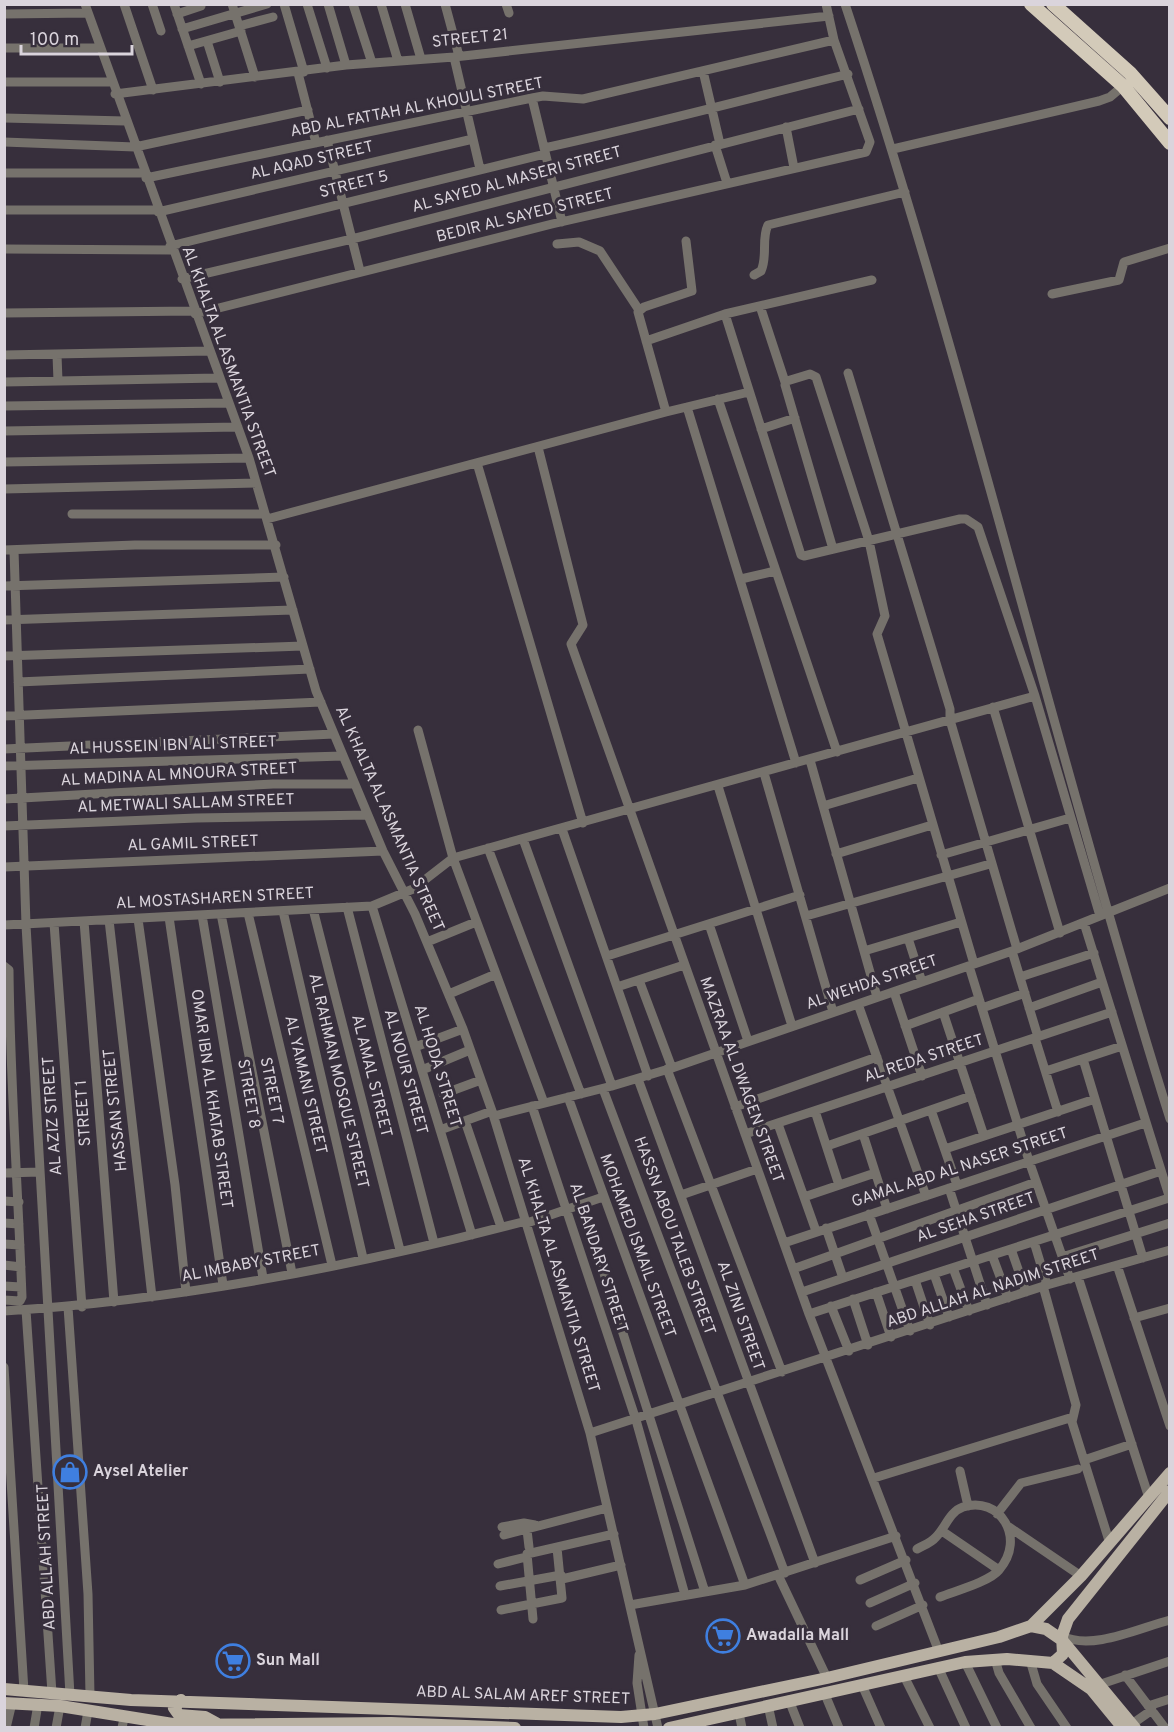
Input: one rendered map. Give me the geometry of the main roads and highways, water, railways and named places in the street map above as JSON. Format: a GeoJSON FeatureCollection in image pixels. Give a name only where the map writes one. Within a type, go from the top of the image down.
{"type":"FeatureCollection","features":[{"type":"Feature","properties":{"kind":"highway"},"geometry":{"type":"LineString","coordinates":[[1031,4],[1123,86],[1170,143]]}},
{"type":"Feature","properties":{"kind":"highway"},"geometry":{"type":"LineString","coordinates":[[1053,4],[1130,73],[1170,118]]}},
{"type":"Feature","properties":{"kind":"main road"},"geometry":{"type":"LineString","coordinates":[[1031,1626],[1081,1576],[1170,1473]]}},
{"type":"Feature","properties":{"kind":"main road"},"geometry":{"type":"LineString","coordinates":[[1053,1662],[1063,1654],[1062,1638],[1067,1620],[1170,1491]]}},
{"type":"Feature","properties":{"kind":"main road"},"geometry":{"type":"LineString","coordinates":[[1050,1607],[1067,1620]]}},
{"type":"Feature","properties":{"kind":"main road"},"geometry":{"type":"LineString","coordinates":[[1031,1626],[1046,1629],[1062,1638],[1101,1684],[1130,1726]]}},
{"type":"Feature","properties":{"kind":"main road","name":"ABD AL SALAM AREF STREET"},"geometry":{"type":"LineString","coordinates":[[4,1689],[132,1700],[600,1717],[643,1721],[655,1714],[939,1652],[1031,1626]]}},
{"type":"Feature","properties":{"kind":"main road"},"geometry":{"type":"LineString","coordinates":[[995,1638],[997,1659]]}},
{"type":"Feature","properties":{"kind":"main road"},"geometry":{"type":"LineString","coordinates":[[669,1728],[707,1724],[768,1705],[938,1667],[997,1659],[1053,1662],[1091,1689],[1130,1726]]}},
{"type":"Feature","properties":{"kind":"main road"},"geometry":{"type":"LineString","coordinates":[[132,1700],[154,1710],[156,1716],[151,1721]]}},
{"type":"Feature","properties":{"kind":"main road"},"geometry":{"type":"LineString","coordinates":[[181,1700],[174,1708],[179,1715],[205,1717],[218,1724]]}},
{"type":"Feature","properties":{"kind":"main road","name":"ABD AL SALAM AREF STREET"},"geometry":{"type":"LineString","coordinates":[[8,1703],[60,1706],[88,1711],[129,1723],[151,1721],[165,1726],[218,1724],[515,1728]]}},
{"type":"Feature","properties":{"kind":"place","name":"Aysel Atelier"},"geometry":{"type":"Point","coordinates":[70,1472]}},
{"type":"Feature","properties":{"kind":"place","name":"Awadalla Mall"},"geometry":{"type":"Point","coordinates":[723,1636]}},
{"type":"Feature","properties":{"kind":"place","name":"Sun Mall"},"geometry":{"type":"Point","coordinates":[233,1661]}}]}
